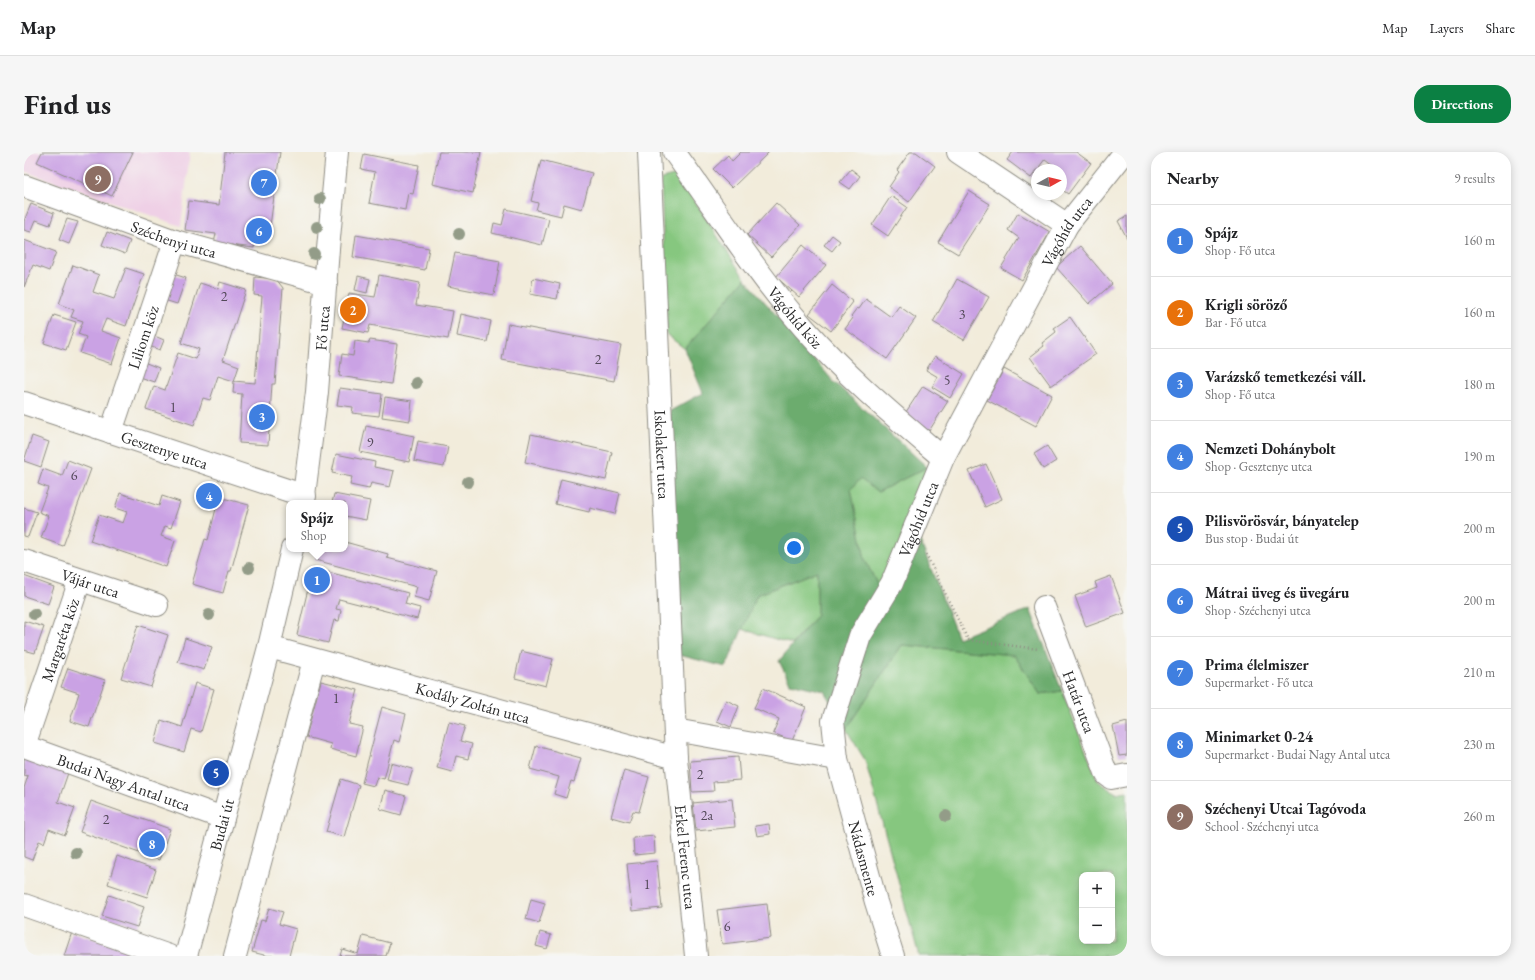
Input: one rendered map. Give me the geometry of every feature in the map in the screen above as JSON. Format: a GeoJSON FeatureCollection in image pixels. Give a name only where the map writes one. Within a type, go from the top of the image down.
{"type":"FeatureCollection","features":[{"type":"Feature","properties":{"kind":"street","name":"Fő utca"},"geometry":{"type":"LineString","coordinates":[[304,500],[318,392],[337,152]]}},
{"type":"Feature","properties":{"kind":"street","name":"Iskolakert utca"},"geometry":{"type":"LineString","coordinates":[[650,152],[676,758]]}},
{"type":"Feature","properties":{"kind":"street","name":"Vágóhíd köz"},"geometry":{"type":"LineString","coordinates":[[674,152],[761,274],[804,328],[874,398],[944,458]]}},
{"type":"Feature","properties":{"kind":"street"},"geometry":{"type":"LineString","coordinates":[[958,152],[1067,225]]}},
{"type":"Feature","properties":{"kind":"street","name":"Vágóhíd utca"},"geometry":{"type":"LineString","coordinates":[[837,759],[833,721],[860,636],[892,583],[944,458],[1067,225],[1125,152]]}},
{"type":"Feature","properties":{"kind":"street","name":"Széchenyi utca"},"geometry":{"type":"LineString","coordinates":[[24,186],[175,241],[326,283]]}},
{"type":"Feature","properties":{"kind":"street","name":"Liliom köz"},"geometry":{"type":"LineString","coordinates":[[111,432],[175,241]]}},
{"type":"Feature","properties":{"kind":"street","name":"Gesztenye utca"},"geometry":{"type":"LineString","coordinates":[[24,403],[304,500]]}},
{"type":"Feature","properties":{"kind":"street"},"geometry":{"type":"LineString","coordinates":[[269,647],[291,552]]}},
{"type":"Feature","properties":{"kind":"street","name":"Vájár utca"},"geometry":{"type":"LineString","coordinates":[[24,561],[157,605]]}},
{"type":"Feature","properties":{"kind":"street","name":"Margaréta köz"},"geometry":{"type":"LineString","coordinates":[[24,746],[80,580]]}},
{"type":"Feature","properties":{"kind":"street","name":"Határ utca"},"geometry":{"type":"LineString","coordinates":[[1044,608],[1107,775],[1111,778],[1127,775]]}},
{"type":"Feature","properties":{"kind":"street","name":"Kodály Zoltán utca"},"geometry":{"type":"LineString","coordinates":[[269,647],[676,758]]}},
{"type":"Feature","properties":{"kind":"street","name":"Budai út"},"geometry":{"type":"LineString","coordinates":[[186,956],[269,647]]}},
{"type":"Feature","properties":{"kind":"street"},"geometry":{"type":"LineString","coordinates":[[235,956],[314,660]]}},
{"type":"Feature","properties":{"kind":"street"},"geometry":{"type":"LineString","coordinates":[[675,730],[837,759]]}},
{"type":"Feature","properties":{"kind":"street","name":"Budai Nagy Antal utca"},"geometry":{"type":"LineString","coordinates":[[24,746],[223,818]]}},
{"type":"Feature","properties":{"kind":"street","name":"Erkel Ferenc utca"},"geometry":{"type":"LineString","coordinates":[[676,758],[696,956]]}},
{"type":"Feature","properties":{"kind":"street","name":"Nádasmente"},"geometry":{"type":"LineString","coordinates":[[837,759],[876,902],[893,956]]}},
{"type":"Feature","properties":{"kind":"street"},"geometry":{"type":"LineString","coordinates":[[24,905],[169,956]]}},
{"type":"Feature","properties":{"kind":"path"},"geometry":{"type":"LineString","coordinates":[[909,544],[926,552],[968,640],[1060,652]]}},
{"type":"Feature","properties":{"kind":"shaded area"},"geometry":{"type":"Polygon","coordinates":[[[24,152],[190,152],[181,226],[24,171],[24,152]]]}},
{"type":"Feature","properties":{"kind":"green space"},"geometry":{"type":"Polygon","coordinates":[[[678,175],[745,279],[685,349],[667,335],[661,179],[678,175]]]}},
{"type":"Feature","properties":{"kind":"green space"},"geometry":{"type":"Polygon","coordinates":[[[745,279],[834,382],[927,467],[878,492],[860,479],[851,489],[865,560],[880,590],[919,538],[958,638],[1030,609],[1062,691],[1040,694],[1014,655],[902,645],[846,729],[824,691],[790,683],[779,661],[817,615],[817,571],[757,595],[726,667],[679,655],[670,411],[703,393],[685,349],[745,279]]]}},
{"type":"Feature","properties":{"kind":"green space"},"geometry":{"type":"Polygon","coordinates":[[[927,467],[941,479],[880,590],[865,560],[851,489],[860,478],[878,492],[927,467]]]}},
{"type":"Feature","properties":{"kind":"green space"},"geometry":{"type":"Polygon","coordinates":[[[817,571],[817,615],[792,644],[742,629],[757,595],[817,571]]]}},
{"type":"Feature","properties":{"kind":"green space"},"geometry":{"type":"Polygon","coordinates":[[[902,645],[1014,655],[1040,694],[1062,691],[1098,781],[1116,793],[1127,791],[1127,956],[919,956],[865,760],[846,729],[902,645]]]}},
{"type":"Feature","properties":{"kind":"building"},"geometry":{"type":"Polygon","coordinates":[[[42,152],[133,152],[112,196],[37,162],[42,152]]]}},
{"type":"Feature","properties":{"kind":"building"},"geometry":{"type":"Polygon","coordinates":[[[225,152],[280,152],[268,241],[255,239],[254,248],[214,243],[216,234],[185,230],[189,201],[219,205],[225,152]]]}},
{"type":"Feature","properties":{"kind":"building"},"geometry":{"type":"Polygon","coordinates":[[[439,152],[481,152],[473,193],[432,184],[439,152]]]}},
{"type":"Feature","properties":{"kind":"building"},"geometry":{"type":"Polygon","coordinates":[[[741,152],[769,152],[732,188],[713,169],[728,155],[732,161],[741,152]]]}},
{"type":"Feature","properties":{"kind":"building"},"geometry":{"type":"Polygon","coordinates":[[[910,152],[916,152],[935,166],[909,202],[889,187],[899,172],[897,170],[910,152]]]}},
{"type":"Feature","properties":{"kind":"building"},"geometry":{"type":"Polygon","coordinates":[[[1013,152],[1076,152],[1091,163],[1068,194],[1067,164],[1052,164],[1045,159],[1041,164],[1031,164],[1031,178],[1007,160],[1013,152]]]}},
{"type":"Feature","properties":{"kind":"building"},"geometry":{"type":"Polygon","coordinates":[[[364,154],[419,165],[413,194],[408,193],[405,210],[369,203],[375,172],[361,169],[364,154]]]}},
{"type":"Feature","properties":{"kind":"building"},"geometry":{"type":"Polygon","coordinates":[[[541,160],[592,173],[582,209],[564,204],[561,216],[536,210],[538,203],[531,201],[541,160]]]}},
{"type":"Feature","properties":{"kind":"building"},"geometry":{"type":"Polygon","coordinates":[[[851,169],[860,176],[850,189],[840,182],[851,169]]]}},
{"type":"Feature","properties":{"kind":"building"},"geometry":{"type":"Polygon","coordinates":[[[969,191],[990,204],[958,254],[938,242],[969,191]]]}},
{"type":"Feature","properties":{"kind":"building"},"geometry":{"type":"Polygon","coordinates":[[[891,196],[907,207],[888,236],[872,225],[891,196]]]}},
{"type":"Feature","properties":{"kind":"building"},"geometry":{"type":"Polygon","coordinates":[[[776,203],[800,225],[771,257],[747,235],[776,203]]]}},
{"type":"Feature","properties":{"kind":"building"},"geometry":{"type":"Polygon","coordinates":[[[31,204],[54,213],[50,225],[36,220],[31,232],[24,230],[24,221],[31,204]]]}},
{"type":"Feature","properties":{"kind":"building"},"geometry":{"type":"Polygon","coordinates":[[[506,209],[549,219],[542,245],[492,233],[494,223],[502,225],[506,209]]]}},
{"type":"Feature","properties":{"kind":"building"},"geometry":{"type":"Polygon","coordinates":[[[1018,213],[1050,232],[1022,280],[1001,268],[1019,238],[1008,230],[1018,213]]]}},
{"type":"Feature","properties":{"kind":"building"},"geometry":{"type":"Polygon","coordinates":[[[1127,216],[1127,238],[1118,221],[1127,216]]]}},
{"type":"Feature","properties":{"kind":"building"},"geometry":{"type":"Polygon","coordinates":[[[67,219],[78,222],[69,244],[59,240],[67,219]]]}},
{"type":"Feature","properties":{"kind":"building"},"geometry":{"type":"Polygon","coordinates":[[[107,232],[130,241],[125,254],[102,245],[107,232]]]}},
{"type":"Feature","properties":{"kind":"building"},"geometry":{"type":"Polygon","coordinates":[[[356,235],[429,248],[425,270],[353,257],[356,235]]]}},
{"type":"Feature","properties":{"kind":"building"},"geometry":{"type":"Polygon","coordinates":[[[832,235],[840,241],[832,251],[824,245],[832,235]]]}},
{"type":"Feature","properties":{"kind":"building"},"geometry":{"type":"Polygon","coordinates":[[[24,240],[56,252],[49,271],[33,265],[24,287],[24,240]]]}},
{"type":"Feature","properties":{"kind":"building"},"geometry":{"type":"Polygon","coordinates":[[[803,245],[826,265],[799,297],[776,277],[803,245]]]}},
{"type":"Feature","properties":{"kind":"building"},"geometry":{"type":"Polygon","coordinates":[[[1080,246],[1112,284],[1089,304],[1056,267],[1080,246]]]}},
{"type":"Feature","properties":{"kind":"building"},"geometry":{"type":"Polygon","coordinates":[[[455,253],[500,261],[494,295],[448,286],[455,253]]]}},
{"type":"Feature","properties":{"kind":"building"},"geometry":{"type":"Polygon","coordinates":[[[73,265],[99,275],[93,292],[114,299],[126,268],[144,274],[126,326],[106,319],[101,331],[121,338],[112,364],[80,353],[86,337],[78,334],[83,321],[71,317],[74,310],[59,304],[73,265]]]}},
{"type":"Feature","properties":{"kind":"building"},"geometry":{"type":"Polygon","coordinates":[[[170,273],[186,278],[177,304],[161,299],[170,273]]]}},
{"type":"Feature","properties":{"kind":"building"},"geometry":{"type":"Polygon","coordinates":[[[379,275],[420,283],[416,305],[453,311],[448,339],[370,325],[368,333],[342,328],[349,293],[375,297],[379,275]]]}},
{"type":"Feature","properties":{"kind":"building"},"geometry":{"type":"Polygon","coordinates":[[[358,276],[370,279],[367,293],[355,290],[358,276]]]}},
{"type":"Feature","properties":{"kind":"building"},"geometry":{"type":"Polygon","coordinates":[[[255,277],[276,279],[283,288],[275,384],[272,384],[268,445],[239,443],[242,394],[233,393],[234,381],[255,383],[262,296],[254,295],[255,277]]]}},
{"type":"Feature","properties":{"kind":"building"},"geometry":{"type":"Polygon","coordinates":[[[533,278],[560,284],[557,299],[530,294],[533,278]]]}},
{"type":"Feature","properties":{"kind":"building"},"geometry":{"type":"Polygon","coordinates":[[[957,279],[989,297],[964,340],[933,322],[957,279]]]}},
{"type":"Feature","properties":{"kind":"building"},"geometry":{"type":"Polygon","coordinates":[[[220,282],[246,290],[223,360],[239,366],[234,381],[218,376],[210,400],[203,398],[194,425],[146,409],[154,386],[165,390],[178,353],[196,359],[199,349],[181,343],[200,283],[218,289],[220,282]]]}},
{"type":"Feature","properties":{"kind":"building"},"geometry":{"type":"Polygon","coordinates":[[[832,285],[853,302],[831,331],[809,314],[832,285]]]}},
{"type":"Feature","properties":{"kind":"building"},"geometry":{"type":"Polygon","coordinates":[[[866,299],[891,317],[899,306],[916,318],[887,359],[845,329],[853,318],[851,316],[857,308],[859,309],[866,299]]]}},
{"type":"Feature","properties":{"kind":"building"},"geometry":{"type":"Polygon","coordinates":[[[461,314],[491,321],[487,342],[457,336],[461,314]]]}},
{"type":"Feature","properties":{"kind":"building"},"geometry":{"type":"Polygon","coordinates":[[[54,315],[76,322],[66,350],[44,343],[54,315]]]}},
{"type":"Feature","properties":{"kind":"building"},"geometry":{"type":"Polygon","coordinates":[[[1070,317],[1096,354],[1051,386],[1030,357],[1044,346],[1042,343],[1056,332],[1054,328],[1070,317]]]}},
{"type":"Feature","properties":{"kind":"building"},"geometry":{"type":"Polygon","coordinates":[[[508,324],[621,345],[614,381],[502,360],[508,324]]]}},
{"type":"Feature","properties":{"kind":"building"},"geometry":{"type":"Polygon","coordinates":[[[150,334],[164,340],[160,350],[146,345],[150,334]]]}},
{"type":"Feature","properties":{"kind":"building"},"geometry":{"type":"Polygon","coordinates":[[[370,340],[397,344],[391,384],[339,376],[342,354],[353,356],[355,341],[369,343],[370,340]]]}},
{"type":"Feature","properties":{"kind":"building"},"geometry":{"type":"Polygon","coordinates":[[[935,356],[964,374],[950,398],[932,387],[938,377],[926,370],[935,356]]]}},
{"type":"Feature","properties":{"kind":"building"},"geometry":{"type":"Polygon","coordinates":[[[141,361],[159,368],[154,382],[136,376],[141,361]]]}},
{"type":"Feature","properties":{"kind":"building"},"geometry":{"type":"Polygon","coordinates":[[[1004,369],[1052,395],[1036,426],[987,400],[1004,369]]]}},
{"type":"Feature","properties":{"kind":"building"},"geometry":{"type":"Polygon","coordinates":[[[923,386],[948,401],[929,431],[904,415],[923,386]]]}},
{"type":"Feature","properties":{"kind":"building"},"geometry":{"type":"Polygon","coordinates":[[[340,388],[382,394],[379,416],[352,413],[353,407],[337,405],[340,388]]]}},
{"type":"Feature","properties":{"kind":"building"},"geometry":{"type":"Polygon","coordinates":[[[385,397],[412,401],[410,421],[382,417],[385,397]]]}},
{"type":"Feature","properties":{"kind":"building"},"geometry":{"type":"Polygon","coordinates":[[[366,426],[414,436],[409,462],[360,452],[366,426]]]}},
{"type":"Feature","properties":{"kind":"building"},"geometry":{"type":"Polygon","coordinates":[[[531,434],[612,452],[606,480],[525,462],[531,434]]]}},
{"type":"Feature","properties":{"kind":"building"},"geometry":{"type":"Polygon","coordinates":[[[32,436],[49,442],[41,467],[24,461],[32,436]]]}},
{"type":"Feature","properties":{"kind":"building"},"geometry":{"type":"Polygon","coordinates":[[[418,441],[448,447],[444,467],[414,461],[418,441]]]}},
{"type":"Feature","properties":{"kind":"building"},"geometry":{"type":"Polygon","coordinates":[[[1047,446],[1056,461],[1043,469],[1034,454],[1047,446]]]}},
{"type":"Feature","properties":{"kind":"building"},"geometry":{"type":"Polygon","coordinates":[[[336,454],[375,462],[374,467],[394,471],[390,487],[371,483],[369,489],[350,485],[352,477],[332,473],[336,454]]]}},
{"type":"Feature","properties":{"kind":"building"},"geometry":{"type":"Polygon","coordinates":[[[68,460],[91,469],[63,546],[41,538],[49,516],[39,512],[48,488],[38,484],[43,469],[62,476],[68,460]]]}},
{"type":"Feature","properties":{"kind":"building"},"geometry":{"type":"Polygon","coordinates":[[[986,464],[1002,499],[985,507],[969,471],[986,464]]]}},
{"type":"Feature","properties":{"kind":"building"},"geometry":{"type":"Polygon","coordinates":[[[561,479],[620,493],[615,514],[590,508],[589,512],[555,504],[561,479]]]}},
{"type":"Feature","properties":{"kind":"building"},"geometry":{"type":"Polygon","coordinates":[[[120,493],[159,506],[162,496],[180,502],[171,528],[165,526],[161,536],[175,541],[166,567],[90,541],[99,515],[123,523],[127,512],[115,508],[120,493]]]}},
{"type":"Feature","properties":{"kind":"building"},"geometry":{"type":"Polygon","coordinates":[[[334,494],[370,501],[366,520],[348,517],[348,500],[333,500],[334,494]]]}},
{"type":"Feature","properties":{"kind":"building"},"geometry":{"type":"Polygon","coordinates":[[[219,497],[249,505],[231,571],[229,571],[223,593],[192,584],[205,539],[208,540],[219,497]]]}},
{"type":"Feature","properties":{"kind":"building"},"geometry":{"type":"Polygon","coordinates":[[[24,508],[37,512],[28,537],[24,536],[24,508]]]}},
{"type":"Feature","properties":{"kind":"building"},"geometry":{"type":"Polygon","coordinates":[[[348,543],[388,554],[387,558],[437,571],[429,601],[414,597],[417,587],[315,560],[317,552],[348,552],[348,543]]]}},
{"type":"Feature","properties":{"kind":"building"},"geometry":{"type":"Polygon","coordinates":[[[313,568],[408,593],[405,604],[420,608],[417,619],[339,599],[336,609],[341,610],[339,621],[334,620],[328,643],[297,635],[313,568]]]}},
{"type":"Feature","properties":{"kind":"building"},"geometry":{"type":"Polygon","coordinates":[[[24,576],[54,587],[48,604],[24,596],[24,576]]]}},
{"type":"Feature","properties":{"kind":"building"},"geometry":{"type":"Polygon","coordinates":[[[1111,576],[1125,613],[1086,627],[1075,596],[1097,588],[1095,582],[1111,576]]]}},
{"type":"Feature","properties":{"kind":"building"},"geometry":{"type":"Polygon","coordinates":[[[24,621],[44,627],[35,653],[24,650],[24,621]]]}},
{"type":"Feature","properties":{"kind":"building"},"geometry":{"type":"Polygon","coordinates":[[[138,625],[168,635],[151,687],[121,678],[138,625]]]}},
{"type":"Feature","properties":{"kind":"building"},"geometry":{"type":"Polygon","coordinates":[[[185,638],[212,647],[204,670],[178,662],[185,638]]]}},
{"type":"Feature","properties":{"kind":"building"},"geometry":{"type":"Polygon","coordinates":[[[521,651],[553,659],[546,686],[515,678],[521,651]]]}},
{"type":"Feature","properties":{"kind":"building"},"geometry":{"type":"Polygon","coordinates":[[[68,668],[105,680],[89,727],[70,721],[79,693],[61,687],[68,668]]]}},
{"type":"Feature","properties":{"kind":"building"},"geometry":{"type":"Polygon","coordinates":[[[321,681],[358,690],[349,724],[363,727],[356,756],[330,749],[331,744],[306,737],[321,681]]]}},
{"type":"Feature","properties":{"kind":"building"},"geometry":{"type":"Polygon","coordinates":[[[195,683],[214,689],[201,732],[191,729],[184,752],[155,743],[161,720],[182,727],[195,683]]]}},
{"type":"Feature","properties":{"kind":"building"},"geometry":{"type":"Polygon","coordinates":[[[763,688],[806,707],[792,741],[773,733],[779,719],[754,708],[763,688]]]}},
{"type":"Feature","properties":{"kind":"building"},"geometry":{"type":"Polygon","coordinates":[[[726,700],[739,706],[731,727],[717,721],[726,700]]]}},
{"type":"Feature","properties":{"kind":"building"},"geometry":{"type":"Polygon","coordinates":[[[382,707],[406,714],[399,742],[394,740],[384,779],[377,777],[374,786],[362,783],[382,707]]]}},
{"type":"Feature","properties":{"kind":"building"},"geometry":{"type":"Polygon","coordinates":[[[449,722],[465,726],[460,741],[472,744],[468,759],[456,756],[452,772],[437,768],[449,722]]]}},
{"type":"Feature","properties":{"kind":"building"},"geometry":{"type":"Polygon","coordinates":[[[1127,722],[1127,755],[1119,756],[1113,726],[1127,722]]]}},
{"type":"Feature","properties":{"kind":"building"},"geometry":{"type":"Polygon","coordinates":[[[536,746],[581,758],[574,782],[571,781],[566,798],[554,794],[559,777],[530,769],[536,746]]]}},
{"type":"Feature","properties":{"kind":"building"},"geometry":{"type":"Polygon","coordinates":[[[24,754],[69,770],[58,802],[75,808],[65,835],[49,829],[44,843],[39,841],[32,860],[24,857],[24,788],[28,776],[24,775],[24,754]]]}},
{"type":"Feature","properties":{"kind":"building"},"geometry":{"type":"Polygon","coordinates":[[[738,757],[740,780],[713,782],[714,791],[692,792],[690,761],[738,757]]]}},
{"type":"Feature","properties":{"kind":"building"},"geometry":{"type":"Polygon","coordinates":[[[391,763],[413,769],[408,785],[387,780],[391,763]]]}},
{"type":"Feature","properties":{"kind":"building"},"geometry":{"type":"Polygon","coordinates":[[[624,770],[649,777],[639,812],[633,811],[629,822],[611,817],[624,770]]]}},
{"type":"Feature","properties":{"kind":"building"},"geometry":{"type":"Polygon","coordinates":[[[341,779],[359,785],[344,837],[326,832],[341,779]]]}},
{"type":"Feature","properties":{"kind":"building"},"geometry":{"type":"Polygon","coordinates":[[[385,790],[406,796],[401,815],[380,809],[385,790]]]}},
{"type":"Feature","properties":{"kind":"building"},"geometry":{"type":"Polygon","coordinates":[[[732,799],[735,827],[696,831],[693,803],[732,799]]]}},
{"type":"Feature","properties":{"kind":"building"},"geometry":{"type":"Polygon","coordinates":[[[91,801],[170,829],[159,860],[80,832],[91,801]]]}},
{"type":"Feature","properties":{"kind":"building"},"geometry":{"type":"Polygon","coordinates":[[[769,824],[770,834],[757,836],[755,826],[769,824]]]}},
{"type":"Feature","properties":{"kind":"building"},"geometry":{"type":"Polygon","coordinates":[[[654,836],[655,853],[634,855],[633,838],[654,836]]]}},
{"type":"Feature","properties":{"kind":"building"},"geometry":{"type":"Polygon","coordinates":[[[117,856],[156,870],[147,897],[108,884],[117,856]]]}},
{"type":"Feature","properties":{"kind":"building"},"geometry":{"type":"Polygon","coordinates":[[[657,861],[662,908],[632,911],[627,864],[657,861]]]}},
{"type":"Feature","properties":{"kind":"building"},"geometry":{"type":"Polygon","coordinates":[[[109,895],[144,907],[137,927],[102,916],[109,895]]]}},
{"type":"Feature","properties":{"kind":"building"},"geometry":{"type":"Polygon","coordinates":[[[531,899],[545,903],[539,923],[526,919],[531,899]]]}},
{"type":"Feature","properties":{"kind":"building"},"geometry":{"type":"Polygon","coordinates":[[[767,904],[771,938],[722,944],[717,910],[767,904]]]}},
{"type":"Feature","properties":{"kind":"building"},"geometry":{"type":"Polygon","coordinates":[[[269,908],[283,912],[279,924],[296,929],[289,956],[268,956],[252,952],[261,920],[265,921],[269,908]]]}},
{"type":"Feature","properties":{"kind":"building"},"geometry":{"type":"Polygon","coordinates":[[[72,932],[131,951],[129,956],[64,956],[72,932]]]}},
{"type":"Feature","properties":{"kind":"building"},"geometry":{"type":"Polygon","coordinates":[[[540,932],[551,935],[547,949],[536,946],[540,932]]]}},
{"type":"Feature","properties":{"kind":"building"},"geometry":{"type":"Polygon","coordinates":[[[363,936],[390,943],[386,956],[340,956],[342,949],[358,954],[363,936]]]}},
{"type":"Feature","properties":{"kind":"place","name":"Széchenyi Utcai Tagóvoda"},"geometry":{"type":"Point","coordinates":[98,179]}},
{"type":"Feature","properties":{"kind":"place","name":"Prima élelmiszer"},"geometry":{"type":"Point","coordinates":[264,183]}},
{"type":"Feature","properties":{"kind":"place","name":"Mátrai üveg és üvegáru"},"geometry":{"type":"Point","coordinates":[259,231]}},
{"type":"Feature","properties":{"kind":"place","name":"Krigli söröző"},"geometry":{"type":"Point","coordinates":[353,310]}},
{"type":"Feature","properties":{"kind":"place","name":"Varázskő temetkezési váll."},"geometry":{"type":"Point","coordinates":[262,417]}},
{"type":"Feature","properties":{"kind":"place","name":"Nemzeti Dohánybolt"},"geometry":{"type":"Point","coordinates":[209,496]}},
{"type":"Feature","properties":{"kind":"place","name":"Spájz"},"geometry":{"type":"Point","coordinates":[317,580]}},
{"type":"Feature","properties":{"kind":"place","name":"Pilisvörösvár, bányatelep"},"geometry":{"type":"Point","coordinates":[216,773]}},
{"type":"Feature","properties":{"kind":"place","name":"Minimarket 0-24"},"geometry":{"type":"Point","coordinates":[152,844]}}]}
